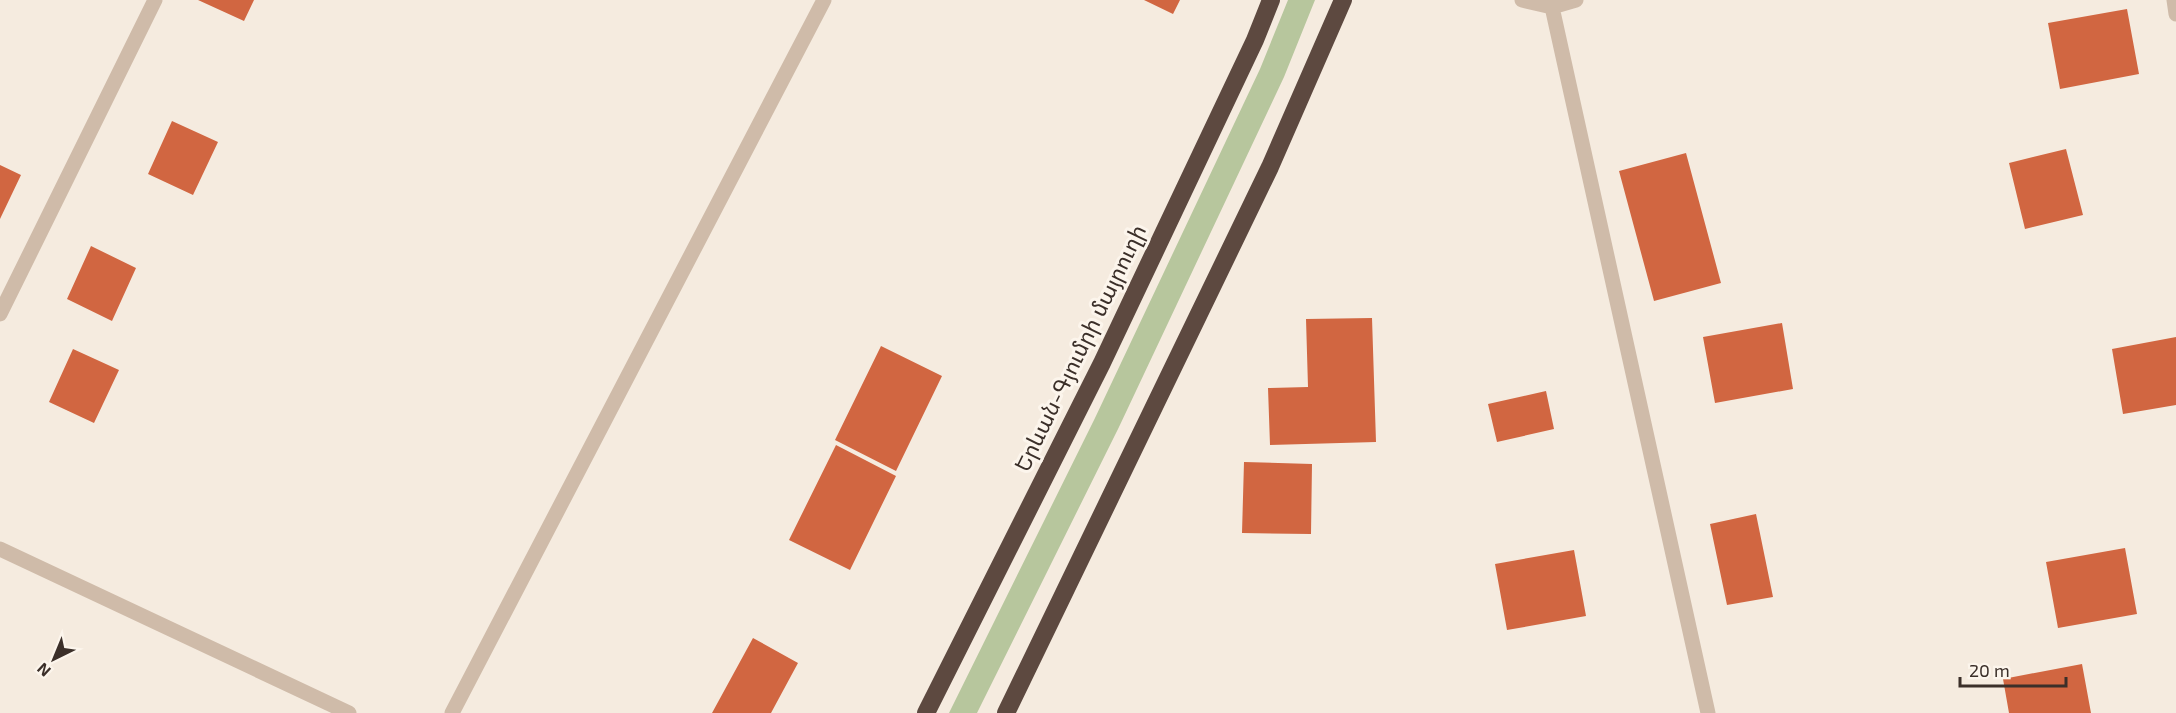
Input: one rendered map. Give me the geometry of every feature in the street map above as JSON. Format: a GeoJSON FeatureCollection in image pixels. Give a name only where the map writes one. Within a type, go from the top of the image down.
{"type":"FeatureCollection","features":[{"type":"Feature","properties":{"kind":"highway","name":"Երևան-Գյումրի մայրուղի"},"geometry":{"type":"LineString","coordinates":[[926,713],[1102,363],[1255,40],[1271,0]]}},
{"type":"Feature","properties":{"kind":"highway"},"geometry":{"type":"LineString","coordinates":[[1006,713],[1265,178],[1343,0]]}},
{"type":"Feature","properties":{"kind":"street"},"geometry":{"type":"LineString","coordinates":[[0,314],[155,0]]}},
{"type":"Feature","properties":{"kind":"street"},"geometry":{"type":"LineString","coordinates":[[452,713],[824,0]]}},
{"type":"Feature","properties":{"kind":"street"},"geometry":{"type":"LineString","coordinates":[[1522,0],[1552,7],[1576,0]]}},
{"type":"Feature","properties":{"kind":"street"},"geometry":{"type":"LineString","coordinates":[[2174,0],[2176,14]]}},
{"type":"Feature","properties":{"kind":"street"},"geometry":{"type":"LineString","coordinates":[[1552,7],[1708,713]]}},
{"type":"Feature","properties":{"kind":"street"},"geometry":{"type":"LineString","coordinates":[[0,549],[349,713]]}},
{"type":"Feature","properties":{"kind":"green space"},"geometry":{"type":"Polygon","coordinates":[[[1288,0],[1315,0],[1284,77],[1119,427],[977,713],[949,713],[1095,418],[1260,69],[1288,0]]]}},
{"type":"Feature","properties":{"kind":"building"},"geometry":{"type":"Polygon","coordinates":[[[198,0],[254,0],[244,21],[198,0]]]}},
{"type":"Feature","properties":{"kind":"building"},"geometry":{"type":"Polygon","coordinates":[[[1144,0],[1180,0],[1173,14],[1144,0]]]}},
{"type":"Feature","properties":{"kind":"building"},"geometry":{"type":"Polygon","coordinates":[[[2127,9],[2139,74],[2060,89],[2048,23],[2127,9]]]}},
{"type":"Feature","properties":{"kind":"building"},"geometry":{"type":"Polygon","coordinates":[[[172,121],[218,142],[193,195],[148,174],[172,121]]]}},
{"type":"Feature","properties":{"kind":"building"},"geometry":{"type":"Polygon","coordinates":[[[2066,149],[2083,215],[2025,229],[2009,163],[2066,149]]]}},
{"type":"Feature","properties":{"kind":"building"},"geometry":{"type":"Polygon","coordinates":[[[1686,153],[1721,283],[1654,301],[1619,171],[1686,153]]]}},
{"type":"Feature","properties":{"kind":"building"},"geometry":{"type":"Polygon","coordinates":[[[0,165],[21,175],[0,219],[0,165]]]}},
{"type":"Feature","properties":{"kind":"building"},"geometry":{"type":"Polygon","coordinates":[[[91,246],[136,268],[112,321],[67,299],[91,246]]]}},
{"type":"Feature","properties":{"kind":"building"},"geometry":{"type":"Polygon","coordinates":[[[1372,318],[1376,442],[1270,445],[1268,388],[1308,387],[1306,319],[1372,318]]]}},
{"type":"Feature","properties":{"kind":"building"},"geometry":{"type":"Polygon","coordinates":[[[1782,323],[1793,389],[1715,403],[1703,337],[1782,323]]]}},
{"type":"Feature","properties":{"kind":"building"},"geometry":{"type":"Polygon","coordinates":[[[2176,337],[2176,405],[2123,414],[2112,349],[2176,337]]]}},
{"type":"Feature","properties":{"kind":"building"},"geometry":{"type":"Polygon","coordinates":[[[881,346],[942,376],[896,471],[835,440],[881,346]]]}},
{"type":"Feature","properties":{"kind":"building"},"geometry":{"type":"Polygon","coordinates":[[[73,349],[119,370],[94,423],[49,402],[73,349]]]}},
{"type":"Feature","properties":{"kind":"building"},"geometry":{"type":"Polygon","coordinates":[[[1546,391],[1554,429],[1497,442],[1488,404],[1546,391]]]}},
{"type":"Feature","properties":{"kind":"building"},"geometry":{"type":"Polygon","coordinates":[[[836,445],[896,476],[850,570],[789,540],[836,445]]]}},
{"type":"Feature","properties":{"kind":"building"},"geometry":{"type":"Polygon","coordinates":[[[1244,462],[1312,464],[1311,534],[1242,533],[1244,462]]]}},
{"type":"Feature","properties":{"kind":"building"},"geometry":{"type":"Polygon","coordinates":[[[1756,514],[1773,597],[1727,605],[1710,524],[1756,514]]]}},
{"type":"Feature","properties":{"kind":"building"},"geometry":{"type":"Polygon","coordinates":[[[2125,548],[2137,614],[2058,628],[2046,562],[2125,548]]]}},
{"type":"Feature","properties":{"kind":"building"},"geometry":{"type":"Polygon","coordinates":[[[1574,550],[1586,616],[1507,630],[1495,564],[1574,550]]]}},
{"type":"Feature","properties":{"kind":"building"},"geometry":{"type":"Polygon","coordinates":[[[753,638],[798,663],[771,713],[712,713],[753,638]]]}},
{"type":"Feature","properties":{"kind":"building"},"geometry":{"type":"Polygon","coordinates":[[[2082,664],[2091,713],[2009,713],[2003,679],[2082,664]]]}}]}
